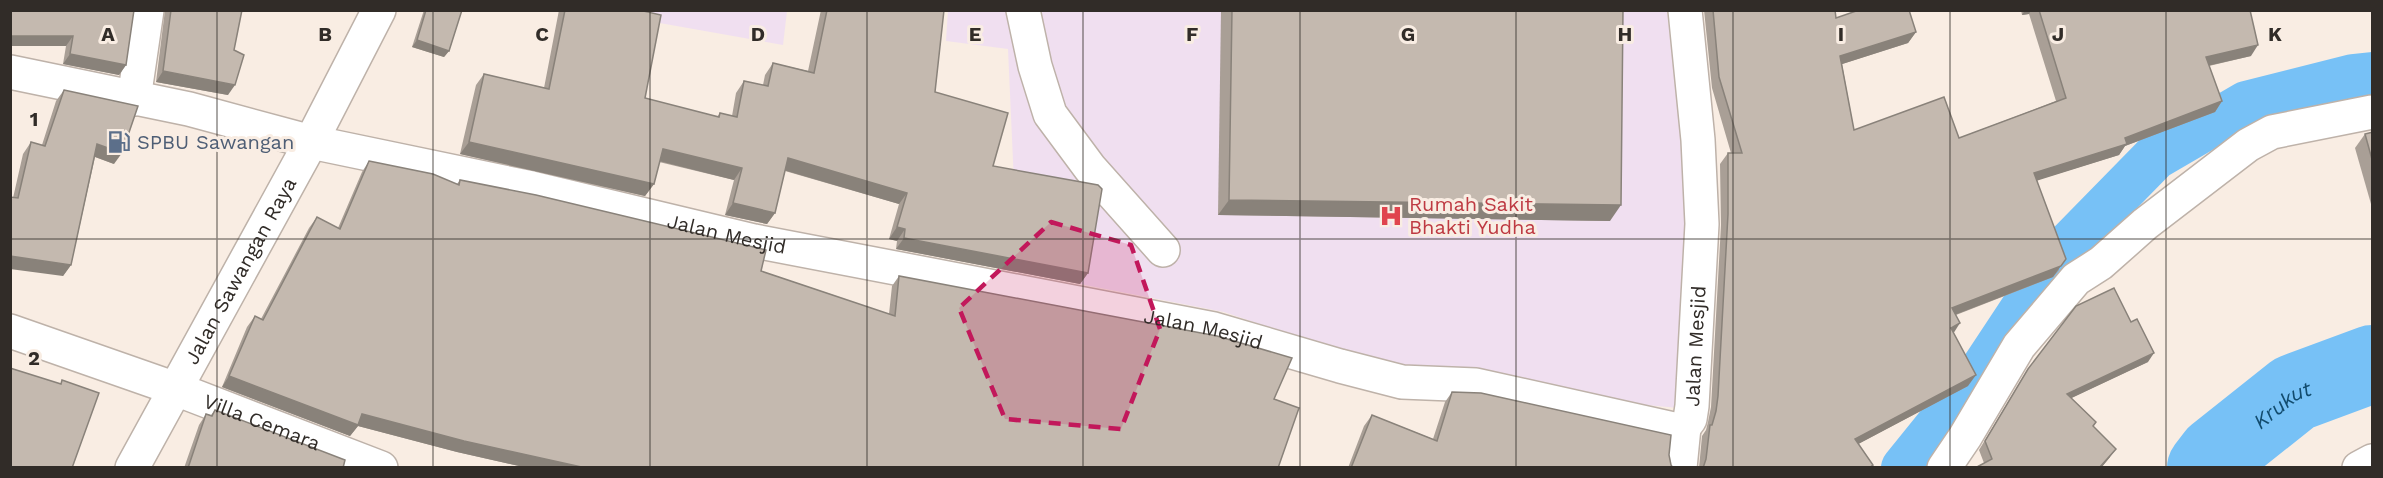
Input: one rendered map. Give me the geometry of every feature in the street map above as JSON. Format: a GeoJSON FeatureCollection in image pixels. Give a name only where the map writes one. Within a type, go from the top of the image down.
{"type":"FeatureCollection","features":[{"type":"Feature","properties":{"kind":"main road"},"geometry":{"type":"LineString","coordinates":[[134,99],[147,10]]}},
{"type":"Feature","properties":{"kind":"main road","name":"Jalan Sawangan Raya"},"geometry":{"type":"LineString","coordinates":[[132,468],[308,148],[379,10]]}},
{"type":"Feature","properties":{"kind":"main road"},"geometry":{"type":"LineString","coordinates":[[1023,10],[1035,66],[1050,114],[1090,168],[1163,250]]}},
{"type":"Feature","properties":{"kind":"main road","name":"Jalan Mesjid"},"geometry":{"type":"LineString","coordinates":[[308,148],[532,188],[753,241],[1214,328],[1402,382],[1476,385],[1674,429],[1684,427],[1690,419],[1692,406],[1702,224],[1698,140],[1685,10]]}},
{"type":"Feature","properties":{"kind":"main road"},"geometry":{"type":"LineString","coordinates":[[10,74],[189,109],[308,148]]}},
{"type":"Feature","properties":{"kind":"main road"},"geometry":{"type":"LineString","coordinates":[[10,74],[308,148]]}},
{"type":"Feature","properties":{"kind":"main road"},"geometry":{"type":"LineString","coordinates":[[1944,468],[2019,346],[2076,279],[2101,263],[2145,224],[2248,145],[2272,132],[2373,112]]}},
{"type":"Feature","properties":{"kind":"main road","name":"Villa Cemara"},"geometry":{"type":"LineString","coordinates":[[10,331],[176,389],[381,468]]}},
{"type":"Feature","properties":{"kind":"main road"},"geometry":{"type":"LineString","coordinates":[[1680,468],[1684,427]]}},
{"type":"Feature","properties":{"kind":"main road"},"geometry":{"type":"LineString","coordinates":[[2359,468],[2373,461]]}},
{"type":"Feature","properties":{"kind":"highlighted area"},"geometry":{"type":"Polygon","coordinates":[[[1051,222],[1131,245],[1160,329],[1121,429],[1005,419],[959,308],[1051,222]]]}},
{"type":"Feature","properties":{"kind":"shaded area","name":"Rumah Sakit Bhakti Yudha"},"geometry":{"type":"Polygon","coordinates":[[[948,10],[1667,11],[1692,235],[1679,408],[1570,398],[1395,370],[1224,312],[1080,284],[1014,183],[1008,49],[946,41],[948,10]]]}},
{"type":"Feature","properties":{"kind":"shaded area"},"geometry":{"type":"Polygon","coordinates":[[[592,11],[787,11],[783,45],[592,11]]]}},
{"type":"Feature","properties":{"kind":"building"},"geometry":{"type":"Polygon","coordinates":[[[10,10],[134,10],[126,65],[70,54],[73,36],[10,36],[10,10]]]}},
{"type":"Feature","properties":{"kind":"building"},"geometry":{"type":"Polygon","coordinates":[[[171,10],[242,10],[234,50],[244,55],[235,85],[163,71],[171,10]]]}},
{"type":"Feature","properties":{"kind":"building"},"geometry":{"type":"Polygon","coordinates":[[[426,10],[462,10],[449,51],[417,40],[426,10]]]}},
{"type":"Feature","properties":{"kind":"building"},"geometry":{"type":"Polygon","coordinates":[[[565,10],[639,10],[661,15],[645,98],[719,117],[720,113],[737,117],[744,81],[768,86],[773,63],[814,73],[827,10],[944,10],[935,92],[1008,113],[993,166],[1098,185],[1102,189],[1088,273],[904,238],[905,229],[897,227],[907,193],[788,158],[775,213],[733,203],[742,168],[663,149],[654,184],[469,142],[484,74],[549,89],[565,10]]]}},
{"type":"Feature","properties":{"kind":"building"},"geometry":{"type":"Polygon","coordinates":[[[1232,10],[1623,10],[1621,205],[1229,200],[1232,10]]]}},
{"type":"Feature","properties":{"kind":"building"},"geometry":{"type":"Polygon","coordinates":[[[1713,10],[1835,10],[1836,18],[1859,10],[1909,10],[1916,32],[1840,56],[1854,130],[1944,97],[1959,138],[2066,98],[2039,10],[2250,10],[2258,45],[2206,57],[2222,101],[2125,138],[2127,144],[2034,173],[2066,259],[2061,266],[1952,308],[1960,323],[1951,328],[1976,375],[1855,439],[1873,465],[1869,468],[1703,468],[1710,425],[1712,425],[1716,411],[1718,396],[1728,214],[1728,153],[1742,153],[1719,77],[1713,10]]]}},
{"type":"Feature","properties":{"kind":"building"},"geometry":{"type":"Polygon","coordinates":[[[64,90],[138,106],[122,153],[97,144],[71,265],[10,256],[10,197],[18,198],[31,142],[45,146],[64,90]]]}},
{"type":"Feature","properties":{"kind":"building"},"geometry":{"type":"Polygon","coordinates":[[[2373,132],[2373,163],[2365,134],[2373,132]]]}},
{"type":"Feature","properties":{"kind":"building"},"geometry":{"type":"Polygon","coordinates":[[[369,161],[433,174],[459,185],[460,180],[536,195],[766,250],[761,271],[895,316],[899,276],[1217,336],[1292,358],[1274,399],[1299,408],[1278,468],[586,468],[464,441],[362,414],[358,425],[229,376],[255,316],[263,320],[317,217],[340,229],[369,161]]]}},
{"type":"Feature","properties":{"kind":"building"},"geometry":{"type":"Polygon","coordinates":[[[2114,288],[2131,322],[2137,319],[2154,353],[2067,394],[2096,422],[2093,426],[2116,449],[2099,468],[1975,468],[1992,459],[1985,441],[2028,369],[2076,306],[2114,288]]]}},
{"type":"Feature","properties":{"kind":"building"},"geometry":{"type":"Polygon","coordinates":[[[10,368],[61,384],[62,380],[99,393],[72,468],[10,468],[10,368]]]}},
{"type":"Feature","properties":{"kind":"building"},"geometry":{"type":"Polygon","coordinates":[[[1452,392],[1481,393],[1671,435],[1669,455],[1673,468],[1351,468],[1372,415],[1437,441],[1452,392]]]}},
{"type":"Feature","properties":{"kind":"building"},"geometry":{"type":"Polygon","coordinates":[[[215,410],[345,460],[343,468],[188,468],[206,414],[212,416],[215,410]]]}},
{"type":"Feature","properties":{"kind":"waterway"},"geometry":{"type":"LineString","coordinates":[[1904,468],[1980,374],[2058,256],[2155,157],[2246,104],[2353,77],[2372,75]]}},
{"type":"Feature","properties":{"kind":"waterway","name":"Krukut"},"geometry":{"type":"LineString","coordinates":[[2206,468],[2216,455],[2294,393],[2372,364]]}},
{"type":"Feature","properties":{"kind":"place","name":"SPBU Sawangan"},"geometry":{"type":"Point","coordinates":[119,142]}},
{"type":"Feature","properties":{"kind":"place","name":"Rumah Sakit Bhakti Yudha"},"geometry":{"type":"Point","coordinates":[1391,216]}}]}
